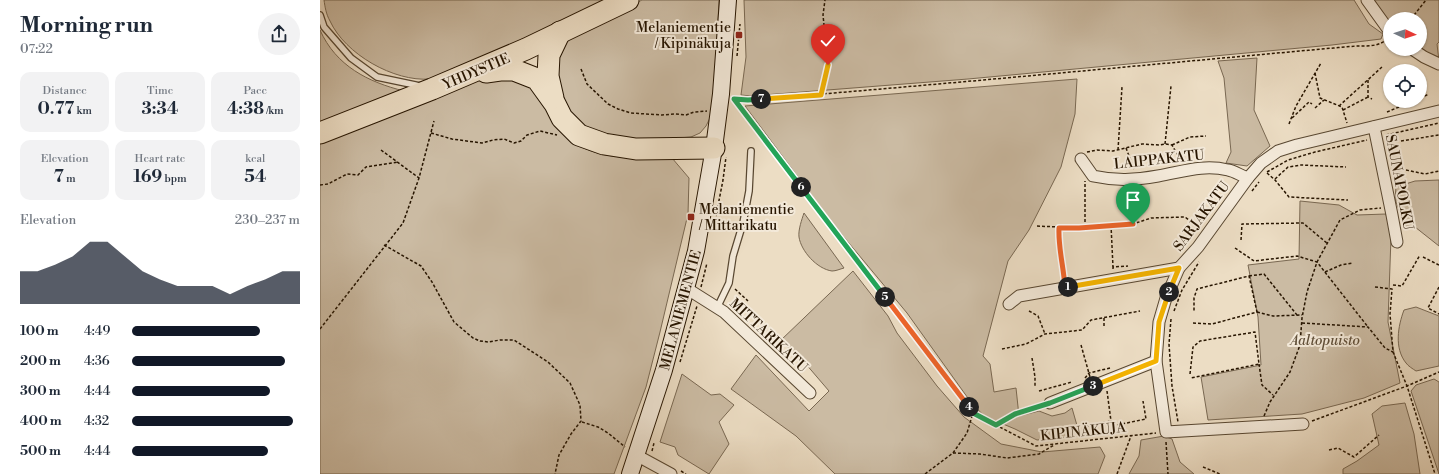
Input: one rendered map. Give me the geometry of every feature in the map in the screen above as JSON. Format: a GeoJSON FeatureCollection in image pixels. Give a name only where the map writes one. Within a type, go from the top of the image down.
{"type":"FeatureCollection","features":[{"type":"Feature","properties":{"kind":"highway","name":"YHDYSTIE"},"geometry":{"type":"LineString","coordinates":[[320,133],[432,89],[526,49],[628,0]]}},
{"type":"Feature","properties":{"kind":"highway"},"geometry":{"type":"LineString","coordinates":[[555,104],[548,76],[548,56],[560,32]]}},
{"type":"Feature","properties":{"kind":"highway"},"geometry":{"type":"LineString","coordinates":[[458,78],[500,70],[514,70],[536,79],[555,104],[562,118],[579,135],[604,144],[636,149],[714,148]]}},
{"type":"Feature","properties":{"kind":"main road","name":"MELANIEMENTIE"},"geometry":{"type":"LineString","coordinates":[[630,474],[664,370],[696,251],[719,111],[728,0]]}},
{"type":"Feature","properties":{"kind":"street"},"geometry":{"type":"LineString","coordinates":[[1367,0],[1383,27]]}},
{"type":"Feature","properties":{"kind":"street"},"geometry":{"type":"LineString","coordinates":[[1421,56],[1439,64]]}},
{"type":"Feature","properties":{"kind":"street","name":"SARJAKATU"},"geometry":{"type":"LineString","coordinates":[[1166,432],[1156,361],[1159,322],[1166,298],[1179,268],[1198,247],[1260,163],[1278,151],[1297,145],[1350,133],[1375,132],[1439,111]]}},
{"type":"Feature","properties":{"kind":"street","name":"SAUNAPOLKU"},"geometry":{"type":"LineString","coordinates":[[1375,132],[1397,242]]}},
{"type":"Feature","properties":{"kind":"street","name":"LAIPPAKATU"},"geometry":{"type":"LineString","coordinates":[[1081,159],[1093,176],[1112,180],[1138,179],[1159,176],[1186,169],[1205,168],[1228,170],[1248,178]]}},
{"type":"Feature","properties":{"kind":"street"},"geometry":{"type":"LineString","coordinates":[[1009,304],[1019,296],[1179,268]]}},
{"type":"Feature","properties":{"kind":"street","name":"MITTARIKATU"},"geometry":{"type":"LineString","coordinates":[[686,288],[724,312],[810,393]]}},
{"type":"Feature","properties":{"kind":"street"},"geometry":{"type":"LineString","coordinates":[[1050,403],[1087,383],[1105,381],[1156,361]]}},
{"type":"Feature","properties":{"kind":"street"},"geometry":{"type":"LineString","coordinates":[[1166,432],[1303,424]]}},
{"type":"Feature","properties":{"kind":"street"},"geometry":{"type":"LineString","coordinates":[[636,455],[671,474]]}},
{"type":"Feature","properties":{"kind":"lane"},"geometry":{"type":"LineString","coordinates":[[320,15],[324,27],[351,58],[377,77],[432,89]]}},
{"type":"Feature","properties":{"kind":"lane"},"geometry":{"type":"LineString","coordinates":[[717,308],[729,283],[733,256],[743,223],[749,191],[751,151]]}},
{"type":"Feature","properties":{"kind":"path"},"geometry":{"type":"LineString","coordinates":[[825,0],[823,15],[828,65],[821,95],[1319,49],[1371,46],[1383,42]]}},
{"type":"Feature","properties":{"kind":"path"},"geometry":{"type":"LineString","coordinates":[[1417,12],[1426,0]]}},
{"type":"Feature","properties":{"kind":"path"},"geometry":{"type":"LineString","coordinates":[[1289,124],[1296,106],[1321,63]]}},
{"type":"Feature","properties":{"kind":"path"},"geometry":{"type":"LineString","coordinates":[[1339,106],[1382,68]]}},
{"type":"Feature","properties":{"kind":"path"},"geometry":{"type":"LineString","coordinates":[[581,69],[587,84],[608,104],[631,113],[686,115],[694,112],[719,111]]}},
{"type":"Feature","properties":{"kind":"path"},"geometry":{"type":"LineString","coordinates":[[1315,73],[1320,98],[1342,107],[1350,133]]}},
{"type":"Feature","properties":{"kind":"path"},"geometry":{"type":"LineString","coordinates":[[1368,80],[1368,97]]}},
{"type":"Feature","properties":{"kind":"path"},"geometry":{"type":"LineString","coordinates":[[1165,144],[1171,86]]}},
{"type":"Feature","properties":{"kind":"path"},"geometry":{"type":"LineString","coordinates":[[1118,150],[1122,87]]}},
{"type":"Feature","properties":{"kind":"path","name":"KIPINÄKUJA"},"geometry":{"type":"LineString","coordinates":[[821,95],[748,100],[734,99],[973,413],[1036,446],[1166,432]]}},
{"type":"Feature","properties":{"kind":"path"},"geometry":{"type":"LineString","coordinates":[[1368,97],[1372,99]]}},
{"type":"Feature","properties":{"kind":"path"},"geometry":{"type":"LineString","coordinates":[[1343,110],[1368,97]]}},
{"type":"Feature","properties":{"kind":"path"},"geometry":{"type":"LineString","coordinates":[[1315,108],[1324,100]]}},
{"type":"Feature","properties":{"kind":"path"},"geometry":{"type":"LineString","coordinates":[[1291,120],[1309,102],[1312,104]]}},
{"type":"Feature","properties":{"kind":"path"},"geometry":{"type":"LineString","coordinates":[[1387,112],[1397,108]]}},
{"type":"Feature","properties":{"kind":"path"},"geometry":{"type":"LineString","coordinates":[[320,329],[384,245],[403,223],[419,178],[434,121]]}},
{"type":"Feature","properties":{"kind":"path"},"geometry":{"type":"LineString","coordinates":[[1266,172],[1288,160],[1375,132],[1439,123]]}},
{"type":"Feature","properties":{"kind":"path"},"geometry":{"type":"LineString","coordinates":[[431,133],[452,139],[482,143],[504,139],[514,143],[521,141],[527,135],[540,131],[560,135],[572,128]]}},
{"type":"Feature","properties":{"kind":"path"},"geometry":{"type":"LineString","coordinates":[[1401,142],[1439,135]]}},
{"type":"Feature","properties":{"kind":"path"},"geometry":{"type":"LineString","coordinates":[[1081,159],[1087,152],[1097,150],[1113,151],[1142,144],[1172,145],[1190,137],[1206,136]]}},
{"type":"Feature","properties":{"kind":"path"},"geometry":{"type":"LineString","coordinates":[[1172,145],[1186,169]]}},
{"type":"Feature","properties":{"kind":"path"},"geometry":{"type":"LineString","coordinates":[[1126,148],[1138,179]]}},
{"type":"Feature","properties":{"kind":"path"},"geometry":{"type":"LineString","coordinates":[[381,150],[419,178]]}},
{"type":"Feature","properties":{"kind":"path"},"geometry":{"type":"LineString","coordinates":[[320,185],[328,184],[347,174],[358,175],[366,166],[398,162]]}},
{"type":"Feature","properties":{"kind":"path"},"geometry":{"type":"LineString","coordinates":[[1260,163],[1266,172],[1275,180],[1289,197],[1348,200]]}},
{"type":"Feature","properties":{"kind":"path"},"geometry":{"type":"LineString","coordinates":[[1275,180],[1288,167],[1301,165],[1346,167]]}},
{"type":"Feature","properties":{"kind":"path"},"geometry":{"type":"LineString","coordinates":[[1406,170],[1425,174],[1439,171]]}},
{"type":"Feature","properties":{"kind":"path"},"geometry":{"type":"LineString","coordinates":[[1252,191],[1262,178]]}},
{"type":"Feature","properties":{"kind":"path"},"geometry":{"type":"LineString","coordinates":[[1085,179],[1085,227]]}},
{"type":"Feature","properties":{"kind":"path"},"geometry":{"type":"LineString","coordinates":[[1260,426],[1270,402],[1290,372],[1300,345],[1307,292],[1317,262],[1340,220],[1360,210],[1391,207]]}},
{"type":"Feature","properties":{"kind":"path"},"geometry":{"type":"LineString","coordinates":[[1037,226],[1059,228],[1133,224],[1151,218],[1185,217],[1189,220]]}},
{"type":"Feature","properties":{"kind":"path"},"geometry":{"type":"LineString","coordinates":[[1241,240],[1242,224],[1303,223],[1328,244]]}},
{"type":"Feature","properties":{"kind":"path"},"geometry":{"type":"LineString","coordinates":[[1111,225],[1113,267]]}},
{"type":"Feature","properties":{"kind":"path"},"geometry":{"type":"LineString","coordinates":[[1059,228],[1058,238],[1065,288]]}},
{"type":"Feature","properties":{"kind":"path"},"geometry":{"type":"LineString","coordinates":[[384,245],[421,266],[432,282],[454,322],[473,338],[488,342],[514,340],[548,362],[570,383],[580,405],[581,421],[571,434],[559,455],[555,474]]}},
{"type":"Feature","properties":{"kind":"path"},"geometry":{"type":"LineString","coordinates":[[1235,248],[1254,261],[1297,256],[1317,262],[1385,348],[1392,352]]}},
{"type":"Feature","properties":{"kind":"path"},"geometry":{"type":"LineString","coordinates":[[1393,285],[1402,286],[1420,255]]}},
{"type":"Feature","properties":{"kind":"path"},"geometry":{"type":"LineString","coordinates":[[1423,257],[1439,265]]}},
{"type":"Feature","properties":{"kind":"path"},"geometry":{"type":"LineString","coordinates":[[1180,431],[1172,386],[1169,344],[1171,316],[1182,290],[1202,258]]}},
{"type":"Feature","properties":{"kind":"path"},"geometry":{"type":"LineString","coordinates":[[1325,272],[1341,265],[1354,263]]}},
{"type":"Feature","properties":{"kind":"path"},"geometry":{"type":"LineString","coordinates":[[1194,312],[1194,298],[1197,289],[1249,276],[1264,274],[1297,315]]}},
{"type":"Feature","properties":{"kind":"path"},"geometry":{"type":"LineString","coordinates":[[1249,276],[1257,312]]}},
{"type":"Feature","properties":{"kind":"path"},"geometry":{"type":"LineString","coordinates":[[729,283],[748,301]]}},
{"type":"Feature","properties":{"kind":"path"},"geometry":{"type":"LineString","coordinates":[[1375,287],[1392,289],[1390,314],[1392,352],[1407,386],[1436,474]]}},
{"type":"Feature","properties":{"kind":"path"},"geometry":{"type":"LineString","coordinates":[[1439,288],[1428,308],[1439,314]]}},
{"type":"Feature","properties":{"kind":"path"},"geometry":{"type":"LineString","coordinates":[[1029,311],[1038,316],[1045,334]]}},
{"type":"Feature","properties":{"kind":"path"},"geometry":{"type":"LineString","coordinates":[[1002,349],[1026,344],[1045,334],[1082,330],[1092,320],[1140,311]]}},
{"type":"Feature","properties":{"kind":"path"},"geometry":{"type":"LineString","coordinates":[[1193,323],[1212,324],[1257,312],[1272,316],[1303,315]]}},
{"type":"Feature","properties":{"kind":"path"},"geometry":{"type":"LineString","coordinates":[[1104,318],[1104,326]]}},
{"type":"Feature","properties":{"kind":"path"},"geometry":{"type":"LineString","coordinates":[[1302,323],[1368,327]]}},
{"type":"Feature","properties":{"kind":"path"},"geometry":{"type":"LineString","coordinates":[[1190,374],[1193,347],[1200,341],[1255,332],[1262,385],[1274,395]]}},
{"type":"Feature","properties":{"kind":"path"},"geometry":{"type":"LineString","coordinates":[[1081,345],[1089,373],[1087,383]]}},
{"type":"Feature","properties":{"kind":"path"},"geometry":{"type":"LineString","coordinates":[[1032,358],[1035,386]]}},
{"type":"Feature","properties":{"kind":"path"},"geometry":{"type":"LineString","coordinates":[[1191,378],[1259,364]]}},
{"type":"Feature","properties":{"kind":"path"},"geometry":{"type":"LineString","coordinates":[[1089,373],[1114,366]]}},
{"type":"Feature","properties":{"kind":"path"},"geometry":{"type":"LineString","coordinates":[[1303,424],[1407,386],[1439,372]]}},
{"type":"Feature","properties":{"kind":"path"},"geometry":{"type":"LineString","coordinates":[[1087,383],[1089,373]]}},
{"type":"Feature","properties":{"kind":"path"},"geometry":{"type":"LineString","coordinates":[[1039,391],[1077,381]]}},
{"type":"Feature","properties":{"kind":"path"},"geometry":{"type":"LineString","coordinates":[[1105,381],[1112,426],[1146,419],[1143,401]]}},
{"type":"Feature","properties":{"kind":"path"},"geometry":{"type":"LineString","coordinates":[[996,425],[1015,414],[1050,403]]}},
{"type":"Feature","properties":{"kind":"path"},"geometry":{"type":"LineString","coordinates":[[925,474],[953,453],[967,433],[973,413]]}},
{"type":"Feature","properties":{"kind":"path"},"geometry":{"type":"LineString","coordinates":[[581,421],[598,427],[608,433],[636,455]]}},
{"type":"Feature","properties":{"kind":"path"},"geometry":{"type":"LineString","coordinates":[[1087,426],[1111,421]]}},
{"type":"Feature","properties":{"kind":"path"},"geometry":{"type":"LineString","coordinates":[[1166,432],[1168,474]]}},
{"type":"Feature","properties":{"kind":"path"},"geometry":{"type":"LineString","coordinates":[[1329,450],[1338,448],[1354,457],[1379,435]]}},
{"type":"Feature","properties":{"kind":"path"},"geometry":{"type":"LineString","coordinates":[[1117,474],[1131,436]]}},
{"type":"Feature","properties":{"kind":"path"},"geometry":{"type":"LineString","coordinates":[[953,453],[980,454],[1007,458],[1039,454],[1055,444]]}},
{"type":"Feature","properties":{"kind":"path"},"geometry":{"type":"LineString","coordinates":[[1203,468],[1220,474]]}},
{"type":"Feature","properties":{"kind":"green space"},"geometry":{"type":"Polygon","coordinates":[[[324,0],[607,0],[508,46],[430,79],[416,79],[386,71],[359,55],[337,33],[328,16],[324,0]]]}},
{"type":"Feature","properties":{"kind":"green space"},"geometry":{"type":"Polygon","coordinates":[[[642,0],[719,0],[715,81],[711,116],[706,126],[700,133],[691,137],[637,141],[616,140],[581,125],[567,108],[557,85],[555,53],[571,35],[642,0]]]}},
{"type":"Feature","properties":{"kind":"green space"},"geometry":{"type":"Polygon","coordinates":[[[744,0],[1354,0],[1369,24],[1383,34],[1381,39],[1332,45],[968,79],[751,96],[741,95],[746,57],[744,0]]]}},
{"type":"Feature","properties":{"kind":"green space"},"geometry":{"type":"Polygon","coordinates":[[[1372,0],[1439,0],[1439,42],[1437,44],[1439,61],[1427,52],[1427,12],[1383,12],[1383,15],[1372,0]]]}},
{"type":"Feature","properties":{"kind":"green space"},"geometry":{"type":"Polygon","coordinates":[[[320,30],[327,43],[335,53],[354,71],[378,83],[404,91],[320,126],[320,30]]]}},
{"type":"Feature","properties":{"kind":"green space"},"geometry":{"type":"Polygon","coordinates":[[[1257,58],[1254,110],[1270,146],[1247,166],[1226,163],[1231,152],[1224,78],[1218,61],[1257,58]]]}},
{"type":"Feature","properties":{"kind":"green space"},"geometry":{"type":"Polygon","coordinates":[[[490,76],[526,80],[580,146],[591,151],[613,156],[672,158],[689,178],[688,214],[660,332],[646,387],[614,474],[320,474],[320,141],[421,101],[490,76]]]}},
{"type":"Feature","properties":{"kind":"green space"},"geometry":{"type":"Polygon","coordinates":[[[1077,79],[1075,114],[1061,167],[1029,230],[1008,261],[983,356],[990,364],[994,392],[1016,388],[1019,416],[1039,411],[1052,416],[1065,413],[1072,408],[1080,436],[1037,440],[984,416],[970,401],[907,313],[833,224],[745,106],[1077,79]]]}},
{"type":"Feature","properties":{"kind":"green space"},"geometry":{"type":"Polygon","coordinates":[[[1439,180],[1439,246],[1415,227],[1405,226],[1395,199],[1396,187],[1415,181],[1439,180]]]}},
{"type":"Feature","properties":{"kind":"green space","name":"Aaltopuisto"},"geometry":{"type":"Polygon","coordinates":[[[1300,201],[1339,205],[1357,215],[1386,214],[1391,237],[1388,322],[1400,383],[1364,398],[1302,414],[1208,420],[1201,377],[1261,365],[1258,317],[1248,265],[1299,259],[1300,201]]]}},
{"type":"Feature","properties":{"kind":"green space"},"geometry":{"type":"Polygon","coordinates":[[[804,213],[844,268],[834,271],[826,270],[815,263],[806,253],[799,237],[804,213]]]}},
{"type":"Feature","properties":{"kind":"green space"},"geometry":{"type":"Polygon","coordinates":[[[853,271],[888,316],[897,333],[937,386],[964,417],[1001,444],[1042,452],[1100,447],[1105,456],[1098,474],[835,474],[796,436],[731,389],[756,355],[809,411],[829,391],[799,356],[780,341],[853,271]]]}},
{"type":"Feature","properties":{"kind":"green space"},"geometry":{"type":"Polygon","coordinates":[[[1416,307],[1439,316],[1439,366],[1416,371],[1407,364],[1402,357],[1398,337],[1404,310],[1416,307]]]}},
{"type":"Feature","properties":{"kind":"green space"},"geometry":{"type":"Polygon","coordinates":[[[682,374],[711,395],[720,394],[734,405],[719,422],[729,444],[709,474],[678,455],[675,447],[660,442],[682,374]]]}},
{"type":"Feature","properties":{"kind":"green space"},"geometry":{"type":"Polygon","coordinates":[[[1434,379],[1439,382],[1439,474],[1411,391],[1416,385],[1434,379]]]}},
{"type":"Feature","properties":{"kind":"green space"},"geometry":{"type":"Polygon","coordinates":[[[1405,403],[1414,434],[1420,474],[1343,474],[1343,469],[1379,445],[1372,414],[1382,406],[1405,403]]]}},
{"type":"Feature","properties":{"kind":"green space"},"geometry":{"type":"Polygon","coordinates":[[[1164,436],[1172,439],[1180,462],[1194,474],[1129,474],[1139,456],[1141,440],[1164,436]]]}},
{"type":"Feature","properties":{"kind":"place","name":"Melaniementie / Kipinäkuja"},"geometry":{"type":"Point","coordinates":[739,35]}},
{"type":"Feature","properties":{"kind":"place","name":"Melaniementie / Mittarikatu"},"geometry":{"type":"Point","coordinates":[691,217]}},
{"type":"Feature","properties":{"kind":"route"},"geometry":{"type":"LineString","coordinates":[[828,65],[821,95],[748,100],[734,99],[973,413],[996,425],[1015,414],[1050,403],[1156,361],[1159,322],[1166,298],[1179,268],[1065,288],[1062,271],[1058,238],[1059,228],[1133,224]]}}]}
